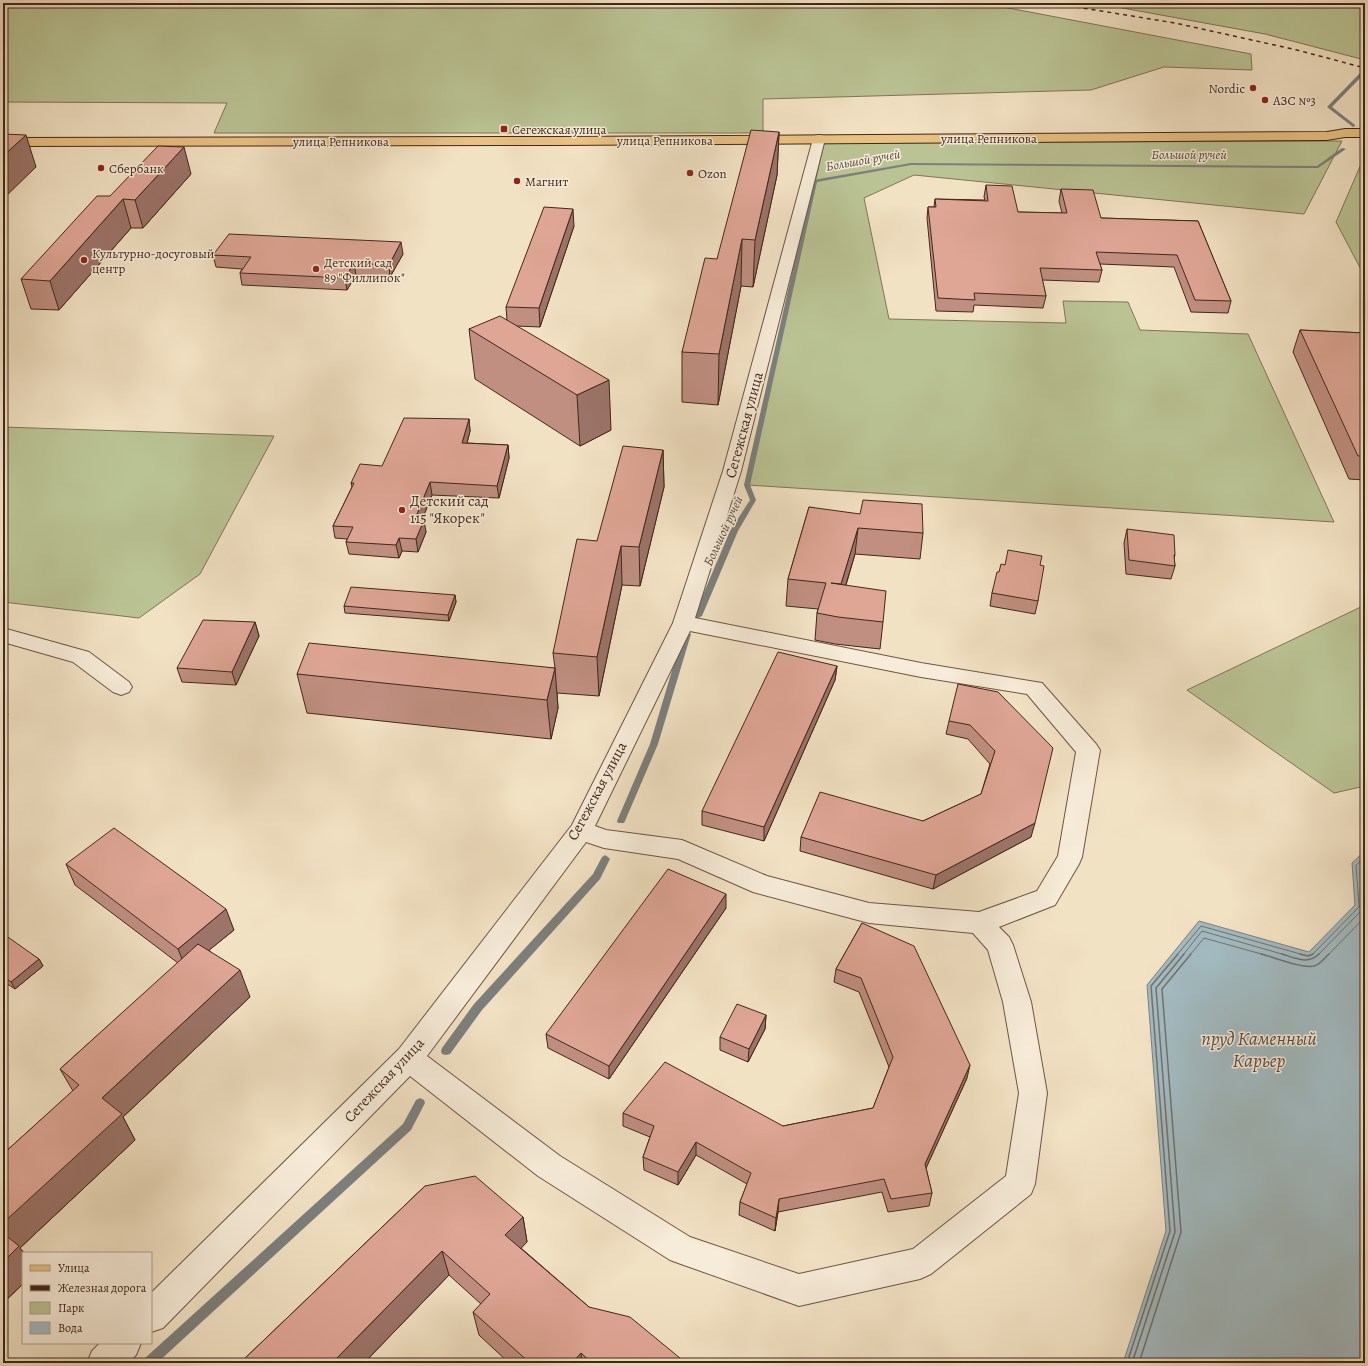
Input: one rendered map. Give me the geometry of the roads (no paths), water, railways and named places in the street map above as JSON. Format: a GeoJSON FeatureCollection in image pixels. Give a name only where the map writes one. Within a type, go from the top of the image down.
{"type":"FeatureCollection","features":[{"type":"Feature","properties":{"kind":"main road"},"geometry":{"type":"LineString","coordinates":[[1327,136],[1345,133],[1365,133]]}},
{"type":"Feature","properties":{"kind":"main road"},"geometry":{"type":"LineString","coordinates":[[1327,136],[1365,142]]}},
{"type":"Feature","properties":{"kind":"main road","name":"улица Репникова"},"geometry":{"type":"LineString","coordinates":[[3,142],[1327,136]]}},
{"type":"Feature","properties":{"kind":"street","name":"Сегежская улица"},"geometry":{"type":"LineString","coordinates":[[152,1315],[409,1058],[581,830],[683,623],[732,471],[819,139]]}},
{"type":"Feature","properties":{"kind":"street"},"geometry":{"type":"LineString","coordinates":[[581,830],[604,839],[682,850],[762,885],[869,913],[980,923],[1046,898],[1070,857],[1088,750],[1034,688],[921,670],[683,623]]}},
{"type":"Feature","properties":{"kind":"street"},"geometry":{"type":"LineString","coordinates":[[3,634],[81,657],[121,687]]}},
{"type":"Feature","properties":{"kind":"street"},"geometry":{"type":"LineString","coordinates":[[409,1058],[549,1166],[681,1249],[799,1290],[920,1263],[1020,1184],[1033,1094],[1017,1002],[1000,945],[980,923]]}},
{"type":"Feature","properties":{"kind":"street"},"geometry":{"type":"LineString","coordinates":[[104,1363],[123,1344]]}},
{"type":"Feature","properties":{"kind":"water","name":"пруд Каменный Карьер"},"geometry":{"type":"Polygon","coordinates":[[[1365,851],[1365,1363],[1123,1363],[1166,1231],[1147,985],[1199,921],[1309,952],[1355,905],[1352,863],[1365,851]]]}},
{"type":"Feature","properties":{"kind":"waterway","name":"Большой ручей"},"geometry":{"type":"LineString","coordinates":[[1353,126],[1329,107],[1364,72]]}},
{"type":"Feature","properties":{"kind":"waterway","name":"Большой ручей"},"geometry":{"type":"LineString","coordinates":[[698,616],[734,531],[753,500],[747,485],[815,181],[911,164],[1318,167],[1344,149]]}},
{"type":"Feature","properties":{"kind":"waterway"},"geometry":{"type":"LineString","coordinates":[[621,821],[654,744],[687,634]]}},
{"type":"Feature","properties":{"kind":"waterway"},"geometry":{"type":"LineString","coordinates":[[446,1051],[478,1007],[597,876],[605,859]]}},
{"type":"Feature","properties":{"kind":"waterway"},"geometry":{"type":"LineString","coordinates":[[148,1363],[407,1127],[420,1103]]}},
{"type":"Feature","properties":{"kind":"railway"},"geometry":{"type":"LineString","coordinates":[[1052,3],[1175,23],[1297,50],[1365,68]]}},
{"type":"Feature","properties":{"kind":"place","name":"Nordic"},"geometry":{"type":"Point","coordinates":[1253,88]}},
{"type":"Feature","properties":{"kind":"place","name":"АЗС №3"},"geometry":{"type":"Point","coordinates":[1265,100]}},
{"type":"Feature","properties":{"kind":"place","name":"Сегежская улица"},"geometry":{"type":"Point","coordinates":[504,129]}},
{"type":"Feature","properties":{"kind":"place","name":"Сбербанк"},"geometry":{"type":"Point","coordinates":[101,168]}},
{"type":"Feature","properties":{"kind":"place","name":"Ozon"},"geometry":{"type":"Point","coordinates":[690,173]}},
{"type":"Feature","properties":{"kind":"place","name":"Магнит"},"geometry":{"type":"Point","coordinates":[517,181]}},
{"type":"Feature","properties":{"kind":"place","name":"Культурно-досуговый центр"},"geometry":{"type":"Point","coordinates":[84,260]}},
{"type":"Feature","properties":{"kind":"place","name":"Детский сад 89 \"Филлипок\""},"geometry":{"type":"Point","coordinates":[316,269]}},
{"type":"Feature","properties":{"kind":"place","name":"Детский сад 115 \"Якорек\""},"geometry":{"type":"Point","coordinates":[402,510]}}]}
